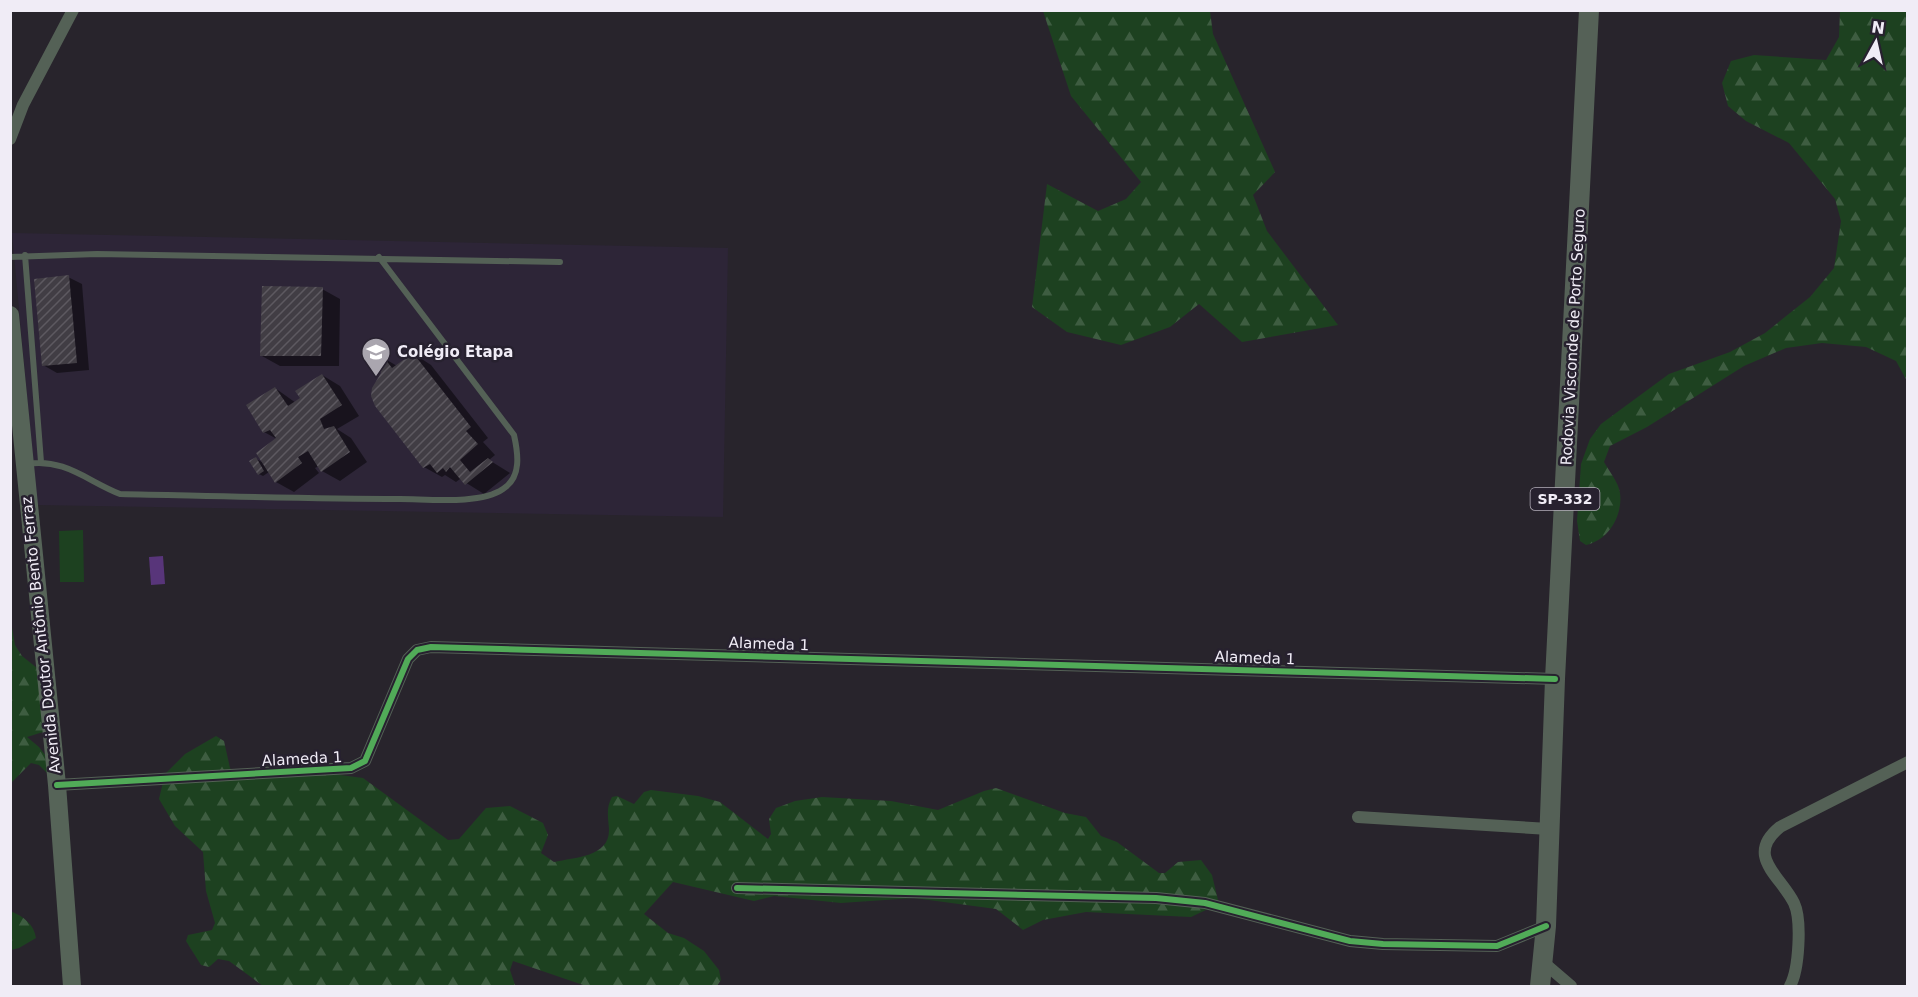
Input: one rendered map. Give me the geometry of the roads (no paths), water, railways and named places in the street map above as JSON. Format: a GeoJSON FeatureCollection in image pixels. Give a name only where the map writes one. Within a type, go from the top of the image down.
{"type":"FeatureCollection","features":[{"type":"Feature","properties":{"kind":"main road","name":"Rodovia Visconde de Porto Seguro"},"geometry":{"type":"LineString","coordinates":[[1540,987],[1546,926],[1555,679],[1590,10]]}},
{"type":"Feature","properties":{"kind":"main road","name":"Avenida Doutor Antônio Bento Ferraz"},"geometry":{"type":"LineString","coordinates":[[11,318],[32,464],[72,987]]}},
{"type":"Feature","properties":{"kind":"street"},"geometry":{"type":"LineString","coordinates":[[10,139],[23,105],[73,10]]}},
{"type":"Feature","properties":{"kind":"street","name":"Alameda 1"},"geometry":{"type":"LineString","coordinates":[[57,785],[351,768],[365,761],[408,658],[417,650],[431,647],[1555,679]]}},
{"type":"Feature","properties":{"kind":"street"},"geometry":{"type":"LineString","coordinates":[[1790,987],[1797,968],[1797,916],[1795,904],[1774,876],[1765,859],[1767,843],[1780,827],[1908,762]]}},
{"type":"Feature","properties":{"kind":"street"},"geometry":{"type":"LineString","coordinates":[[1358,817],[1549,829]]}},
{"type":"Feature","properties":{"kind":"street"},"geometry":{"type":"LineString","coordinates":[[737,888],[1156,898],[1205,903],[1350,941],[1383,944],[1497,946],[1546,926]]}},
{"type":"Feature","properties":{"kind":"street"},"geometry":{"type":"LineString","coordinates":[[1543,962],[1571,987]]}},
{"type":"Feature","properties":{"kind":"lane"},"geometry":{"type":"LineString","coordinates":[[25,255],[32,464],[70,467],[100,486],[120,494],[475,498],[503,489],[512,480],[519,459],[514,435],[379,257]]}},
{"type":"Feature","properties":{"kind":"lane"},"geometry":{"type":"LineString","coordinates":[[10,257],[25,255],[379,257],[560,262]]}},
{"type":"Feature","properties":{"kind":"place","name":"Colégio Etapa"},"geometry":{"type":"Point","coordinates":[376,378]}}]}
